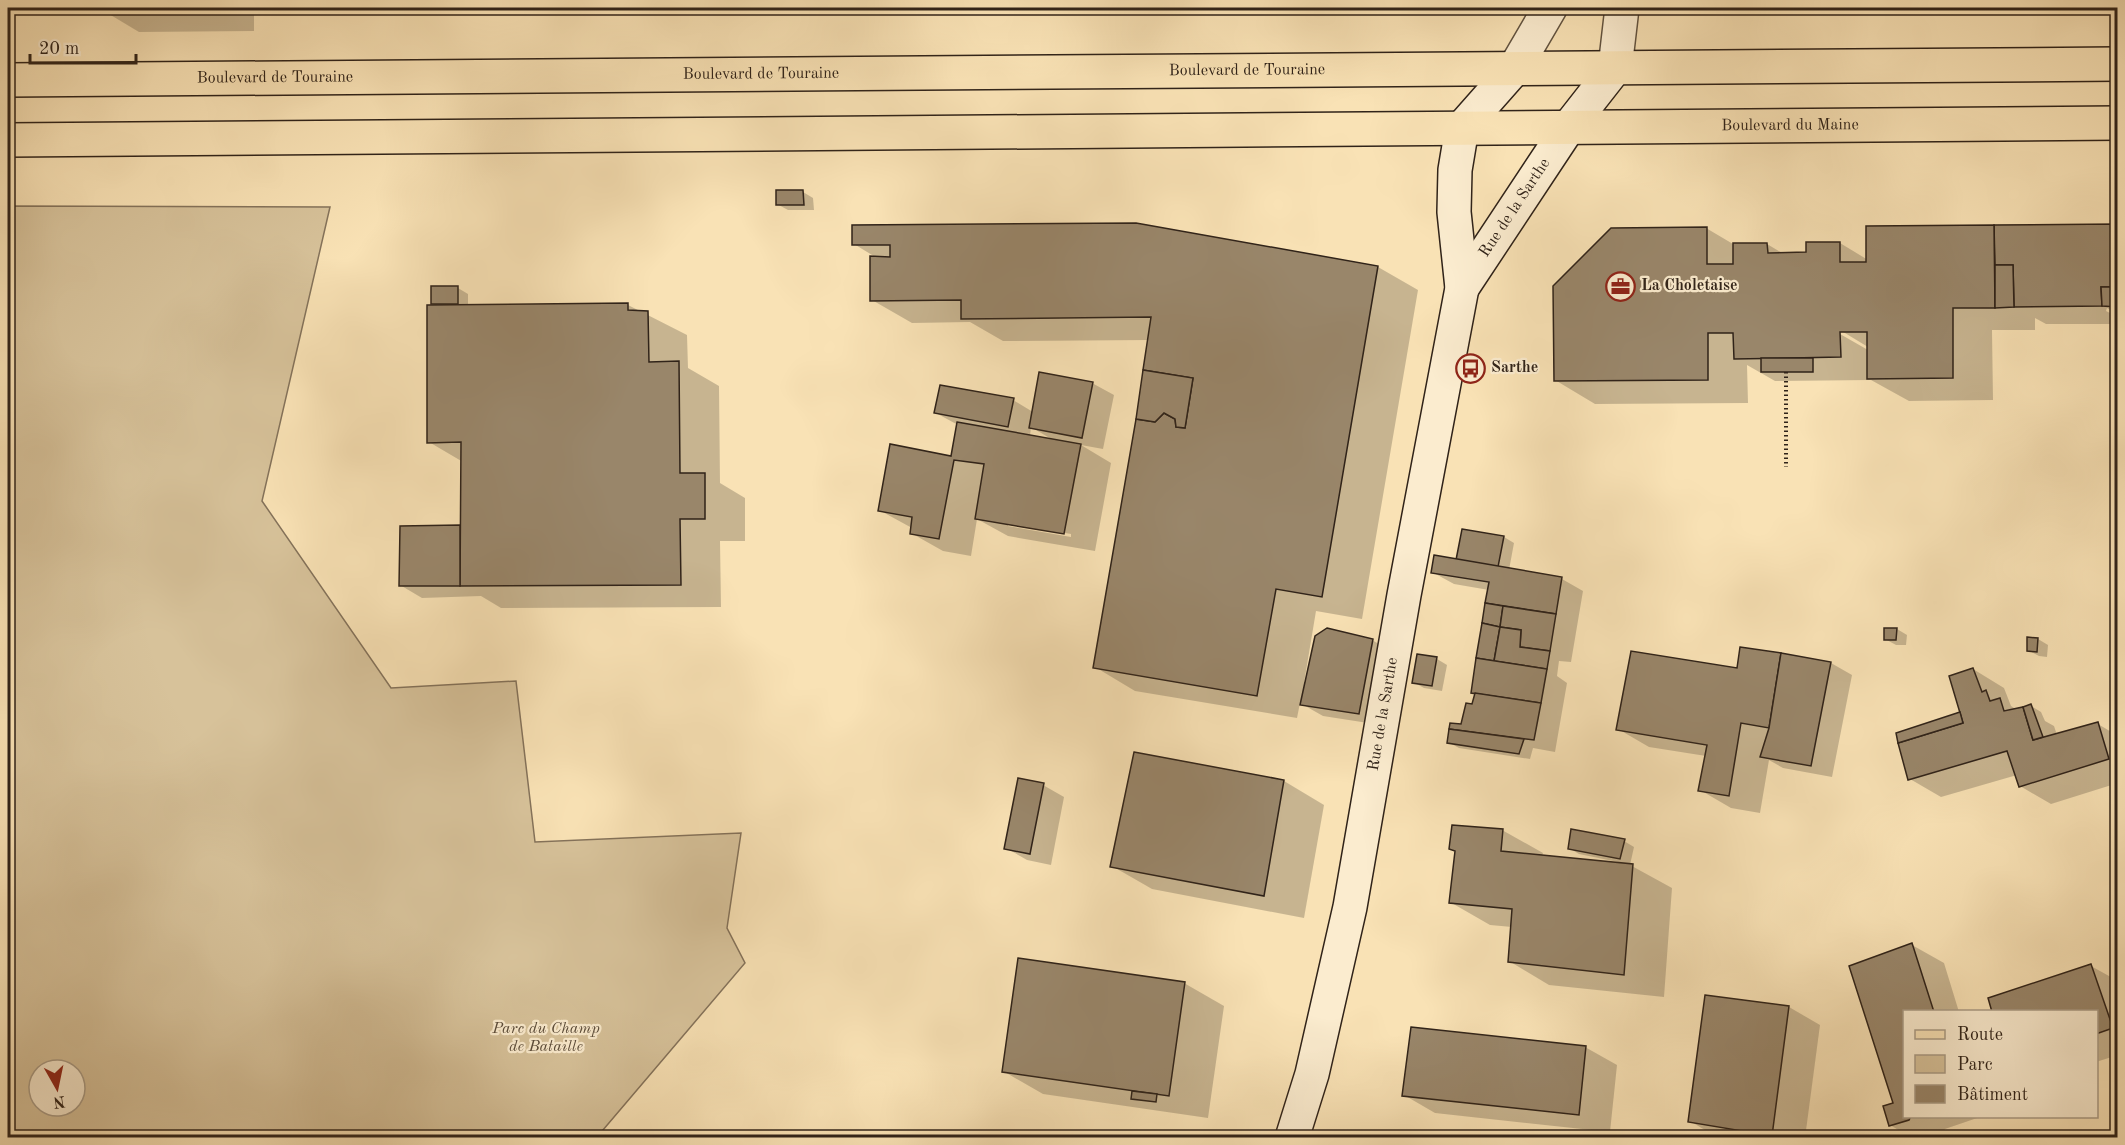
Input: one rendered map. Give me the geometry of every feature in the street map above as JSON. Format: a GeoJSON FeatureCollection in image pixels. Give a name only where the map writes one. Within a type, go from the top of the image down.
{"type":"FeatureCollection","features":[{"type":"Feature","properties":{"kind":"main road"},"geometry":{"type":"LineString","coordinates":[[1515,68],[2118,64]]}},
{"type":"Feature","properties":{"kind":"main road","name":"Boulevard de Touraine"},"geometry":{"type":"LineString","coordinates":[[8,80],[1515,68]]}},
{"type":"Feature","properties":{"kind":"main road","name":"Boulevard du Maine"},"geometry":{"type":"LineString","coordinates":[[1462,128],[2118,123]]}},
{"type":"Feature","properties":{"kind":"main road"},"geometry":{"type":"LineString","coordinates":[[8,140],[1462,128]]}},
{"type":"Feature","properties":{"kind":"street"},"geometry":{"type":"LineString","coordinates":[[1462,128],[1515,68],[1550,8]]}},
{"type":"Feature","properties":{"kind":"street"},"geometry":{"type":"LineString","coordinates":[[1615,68],[1622,8]]}},
{"type":"Feature","properties":{"kind":"street","name":"Rue de la Sarthe"},"geometry":{"type":"LineString","coordinates":[[1462,288],[1568,128],[1615,68]]}},
{"type":"Feature","properties":{"kind":"street","name":"Rue de la Sarthe"},"geometry":{"type":"LineString","coordinates":[[1292,1137],[1312,1074],[1350,908],[1402,607],[1462,288],[1454,212],[1455,170],[1462,128]]}},
{"type":"Feature","properties":{"kind":"path"},"geometry":{"type":"LineString","coordinates":[[1786,372],[1786,467]]}},
{"type":"Feature","properties":{"kind":"green space","name":"Parc du Champ de Bataille"},"geometry":{"type":"Polygon","coordinates":[[[8,206],[330,207],[262,501],[391,688],[516,681],[535,842],[741,833],[727,928],[745,963],[597,1137],[8,1137],[8,206]]]}},
{"type":"Feature","properties":{"kind":"building"},"geometry":{"type":"Polygon","coordinates":[[[98,8],[214,8],[98,10],[98,8]]]}},
{"type":"Feature","properties":{"kind":"building"},"geometry":{"type":"Polygon","coordinates":[[[776,190],[803,190],[804,205],[776,205],[776,190]]]}},
{"type":"Feature","properties":{"kind":"building"},"geometry":{"type":"Polygon","coordinates":[[[1136,223],[1378,266],[1322,597],[1276,589],[1257,696],[1093,668],[1136,419],[1155,422],[1164,413],[1175,419],[1176,427],[1185,428],[1193,378],[1143,370],[1151,317],[961,319],[961,300],[870,301],[870,256],[890,257],[890,245],[852,245],[852,225],[1136,223]]]}},
{"type":"Feature","properties":{"kind":"building"},"geometry":{"type":"Polygon","coordinates":[[[2118,224],[2118,287],[2101,287],[2102,306],[2014,307],[2013,265],[1995,265],[1994,225],[2118,224]]]}},
{"type":"Feature","properties":{"kind":"building"},"geometry":{"type":"Polygon","coordinates":[[[1994,225],[1995,308],[1953,308],[1953,378],[1867,379],[1867,332],[1840,332],[1841,357],[1734,359],[1733,333],[1708,333],[1708,380],[1554,381],[1553,286],[1611,228],[1707,227],[1707,264],[1733,264],[1733,243],[1767,243],[1768,253],[1806,252],[1806,242],[1840,242],[1840,262],[1866,262],[1866,226],[1994,225]]]}},
{"type":"Feature","properties":{"kind":"building"},"geometry":{"type":"Polygon","coordinates":[[[1995,265],[2013,265],[2014,307],[1995,308],[1995,265]]]}},
{"type":"Feature","properties":{"kind":"building"},"geometry":{"type":"Polygon","coordinates":[[[431,286],[458,286],[458,304],[431,304],[431,286]]]}},
{"type":"Feature","properties":{"kind":"building"},"geometry":{"type":"Polygon","coordinates":[[[2101,287],[2118,287],[2118,307],[2102,306],[2101,287]]]}},
{"type":"Feature","properties":{"kind":"building"},"geometry":{"type":"Polygon","coordinates":[[[628,303],[628,310],[648,311],[649,362],[679,361],[680,473],[705,473],[705,519],[680,519],[681,585],[460,586],[461,442],[427,443],[427,305],[628,303]]]}},
{"type":"Feature","properties":{"kind":"building"},"geometry":{"type":"Polygon","coordinates":[[[1761,358],[1813,358],[1813,372],[1761,372],[1761,358]]]}},
{"type":"Feature","properties":{"kind":"building"},"geometry":{"type":"Polygon","coordinates":[[[1143,370],[1193,378],[1185,428],[1176,427],[1175,419],[1164,413],[1155,422],[1136,419],[1143,370]]]}},
{"type":"Feature","properties":{"kind":"building"},"geometry":{"type":"Polygon","coordinates":[[[1039,372],[1093,382],[1082,438],[1029,428],[1039,372]]]}},
{"type":"Feature","properties":{"kind":"building"},"geometry":{"type":"Polygon","coordinates":[[[940,385],[1014,398],[1008,427],[934,413],[940,385]]]}},
{"type":"Feature","properties":{"kind":"building"},"geometry":{"type":"Polygon","coordinates":[[[957,422],[1081,444],[1064,534],[975,519],[984,464],[954,460],[939,539],[910,534],[912,517],[878,511],[890,444],[951,456],[957,422]]]}},
{"type":"Feature","properties":{"kind":"building"},"geometry":{"type":"Polygon","coordinates":[[[460,525],[460,586],[399,586],[400,526],[460,525]]]}},
{"type":"Feature","properties":{"kind":"building"},"geometry":{"type":"Polygon","coordinates":[[[1462,529],[1504,536],[1498,567],[1456,560],[1462,529]]]}},
{"type":"Feature","properties":{"kind":"building"},"geometry":{"type":"Polygon","coordinates":[[[1434,555],[1562,577],[1556,614],[1485,603],[1489,582],[1431,573],[1434,555]]]}},
{"type":"Feature","properties":{"kind":"building"},"geometry":{"type":"Polygon","coordinates":[[[1485,603],[1503,606],[1500,627],[1482,623],[1485,603]]]}},
{"type":"Feature","properties":{"kind":"building"},"geometry":{"type":"Polygon","coordinates":[[[1503,606],[1556,614],[1550,651],[1520,647],[1521,630],[1500,627],[1503,606]]]}},
{"type":"Feature","properties":{"kind":"building"},"geometry":{"type":"Polygon","coordinates":[[[1482,623],[1500,627],[1494,661],[1476,658],[1482,623]]]}},
{"type":"Feature","properties":{"kind":"building"},"geometry":{"type":"Polygon","coordinates":[[[1500,627],[1521,630],[1520,647],[1550,651],[1547,669],[1494,661],[1500,627]]]}},
{"type":"Feature","properties":{"kind":"building"},"geometry":{"type":"Polygon","coordinates":[[[1327,628],[1373,639],[1359,714],[1300,705],[1315,636],[1327,628]]]}},
{"type":"Feature","properties":{"kind":"building"},"geometry":{"type":"Polygon","coordinates":[[[1884,628],[1897,628],[1896,640],[1884,640],[1884,628]]]}},
{"type":"Feature","properties":{"kind":"building"},"geometry":{"type":"Polygon","coordinates":[[[2027,637],[2038,638],[2037,652],[2027,651],[2027,637]]]}},
{"type":"Feature","properties":{"kind":"building"},"geometry":{"type":"Polygon","coordinates":[[[1740,647],[1781,653],[1769,728],[1741,723],[1729,796],[1698,791],[1707,745],[1616,730],[1631,651],[1737,668],[1740,647]]]}},
{"type":"Feature","properties":{"kind":"building"},"geometry":{"type":"Polygon","coordinates":[[[1781,653],[1831,662],[1811,766],[1760,757],[1769,728],[1781,653]]]}},
{"type":"Feature","properties":{"kind":"building"},"geometry":{"type":"Polygon","coordinates":[[[1417,654],[1437,657],[1432,686],[1412,683],[1417,654]]]}},
{"type":"Feature","properties":{"kind":"building"},"geometry":{"type":"Polygon","coordinates":[[[1476,658],[1547,669],[1541,703],[1471,693],[1476,658]]]}},
{"type":"Feature","properties":{"kind":"building"},"geometry":{"type":"Polygon","coordinates":[[[1973,668],[1982,692],[1986,690],[1990,701],[2000,698],[2004,711],[2023,707],[2033,740],[2098,722],[2109,759],[2019,787],[2007,751],[1908,780],[1898,743],[1963,723],[1949,676],[1973,668]]]}},
{"type":"Feature","properties":{"kind":"building"},"geometry":{"type":"Polygon","coordinates":[[[1475,693],[1541,703],[1534,740],[1449,729],[1450,723],[1461,724],[1466,703],[1472,704],[1475,693]]]}},
{"type":"Feature","properties":{"kind":"building"},"geometry":{"type":"Polygon","coordinates":[[[2031,704],[2043,737],[2033,740],[2023,707],[2031,704]]]}},
{"type":"Feature","properties":{"kind":"building"},"geometry":{"type":"Polygon","coordinates":[[[1960,712],[1963,723],[1898,743],[1896,733],[1960,712]]]}},
{"type":"Feature","properties":{"kind":"building"},"geometry":{"type":"Polygon","coordinates":[[[1449,729],[1524,739],[1519,754],[1447,743],[1449,729]]]}},
{"type":"Feature","properties":{"kind":"building"},"geometry":{"type":"Polygon","coordinates":[[[1134,752],[1284,780],[1264,896],[1110,867],[1134,752]]]}},
{"type":"Feature","properties":{"kind":"building"},"geometry":{"type":"Polygon","coordinates":[[[1018,778],[1044,783],[1030,854],[1004,849],[1018,778]]]}},
{"type":"Feature","properties":{"kind":"building"},"geometry":{"type":"Polygon","coordinates":[[[1452,825],[1503,829],[1501,851],[1633,864],[1624,975],[1508,962],[1512,909],[1449,903],[1455,851],[1449,849],[1452,825]]]}},
{"type":"Feature","properties":{"kind":"building"},"geometry":{"type":"Polygon","coordinates":[[[1571,829],[1625,839],[1620,859],[1568,849],[1571,829]]]}},
{"type":"Feature","properties":{"kind":"building"},"geometry":{"type":"Polygon","coordinates":[[[1912,943],[1933,1010],[1903,1010],[1903,1118],[1910,1118],[1909,1120],[1889,1126],[1883,1106],[1893,1103],[1849,966],[1912,943]]]}},
{"type":"Feature","properties":{"kind":"building"},"geometry":{"type":"Polygon","coordinates":[[[1018,958],[1185,982],[1169,1096],[1002,1072],[1018,958]]]}},
{"type":"Feature","properties":{"kind":"building"},"geometry":{"type":"Polygon","coordinates":[[[2091,964],[2113,1028],[2098,1033],[2098,1010],[1991,1010],[1988,998],[2091,964]]]}},
{"type":"Feature","properties":{"kind":"building"},"geometry":{"type":"Polygon","coordinates":[[[1705,995],[1789,1006],[1772,1136],[1688,1122],[1705,995]]]}},
{"type":"Feature","properties":{"kind":"building"},"geometry":{"type":"Polygon","coordinates":[[[1411,1027],[1586,1046],[1579,1115],[1402,1096],[1411,1027]]]}},
{"type":"Feature","properties":{"kind":"building"},"geometry":{"type":"Polygon","coordinates":[[[1132,1091],[1157,1094],[1156,1102],[1131,1099],[1132,1091]]]}},
{"type":"Feature","properties":{"kind":"place","name":"La Choletaise"},"geometry":{"type":"Point","coordinates":[1620,286]}},
{"type":"Feature","properties":{"kind":"place","name":"Sarthe"},"geometry":{"type":"Point","coordinates":[1470,368]}}]}
